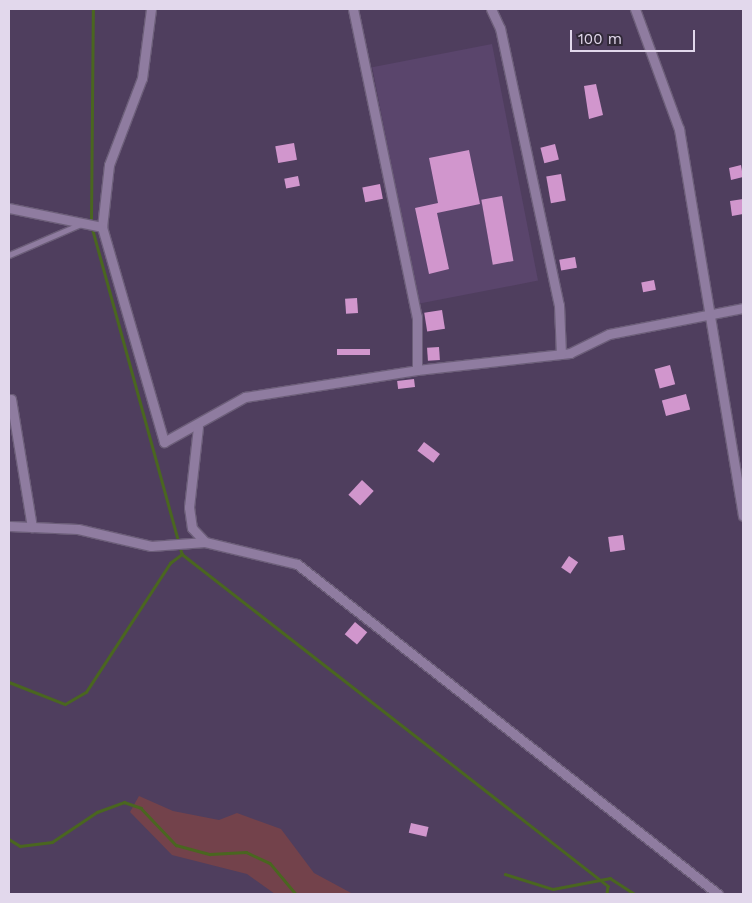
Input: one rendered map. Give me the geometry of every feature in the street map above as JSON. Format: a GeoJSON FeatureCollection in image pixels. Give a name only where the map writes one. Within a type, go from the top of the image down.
{"type":"FeatureCollection","features":[{"type":"Feature","properties":{"kind":"street"},"geometry":{"type":"LineString","coordinates":[[150,9],[142,78],[109,165],[102,227],[164,442],[198,426],[246,397],[417,370],[561,354],[608,334],[743,308]]}},
{"type":"Feature","properties":{"kind":"street"},"geometry":{"type":"LineString","coordinates":[[353,9],[417,317],[417,370]]}},
{"type":"Feature","properties":{"kind":"street"},"geometry":{"type":"LineString","coordinates":[[491,9],[500,28],[558,305],[561,354]]}},
{"type":"Feature","properties":{"kind":"street"},"geometry":{"type":"LineString","coordinates":[[635,9],[679,129],[743,516]]}},
{"type":"Feature","properties":{"kind":"street"},"geometry":{"type":"LineString","coordinates":[[9,208],[102,227]]}},
{"type":"Feature","properties":{"kind":"street"},"geometry":{"type":"LineString","coordinates":[[11,399],[32,527]]}},
{"type":"Feature","properties":{"kind":"street"},"geometry":{"type":"LineString","coordinates":[[198,426],[188,507],[192,528],[205,542]]}},
{"type":"Feature","properties":{"kind":"street"},"geometry":{"type":"LineString","coordinates":[[9,526],[78,529],[151,546],[205,542],[297,564],[718,894]]}},
{"type":"Feature","properties":{"kind":"lane"},"geometry":{"type":"LineString","coordinates":[[9,255],[82,224]]}},
{"type":"Feature","properties":{"kind":"shaded area"},"geometry":{"type":"Polygon","coordinates":[[[492,44],[538,281],[418,304],[372,67],[492,44]]]}},
{"type":"Feature","properties":{"kind":"shaded area"},"geometry":{"type":"Polygon","coordinates":[[[139,796],[173,811],[219,820],[237,813],[281,829],[314,873],[353,894],[275,894],[247,874],[172,855],[130,812],[139,796]]]}},
{"type":"Feature","properties":{"kind":"building"},"geometry":{"type":"Polygon","coordinates":[[[596,84],[603,115],[589,119],[584,86],[596,84]]]}},
{"type":"Feature","properties":{"kind":"building"},"geometry":{"type":"Polygon","coordinates":[[[294,143],[297,160],[278,163],[275,146],[294,143]]]}},
{"type":"Feature","properties":{"kind":"building"},"geometry":{"type":"Polygon","coordinates":[[[555,144],[559,160],[544,163],[540,148],[555,144]]]}},
{"type":"Feature","properties":{"kind":"building"},"geometry":{"type":"Polygon","coordinates":[[[469,150],[480,204],[437,213],[449,269],[429,274],[415,208],[438,203],[429,158],[469,150]]]}},
{"type":"Feature","properties":{"kind":"building"},"geometry":{"type":"Polygon","coordinates":[[[741,165],[743,177],[731,180],[729,168],[741,165]]]}},
{"type":"Feature","properties":{"kind":"building"},"geometry":{"type":"Polygon","coordinates":[[[561,174],[566,201],[551,203],[546,177],[561,174]]]}},
{"type":"Feature","properties":{"kind":"building"},"geometry":{"type":"Polygon","coordinates":[[[298,176],[300,186],[286,188],[284,179],[298,176]]]}},
{"type":"Feature","properties":{"kind":"building"},"geometry":{"type":"Polygon","coordinates":[[[380,184],[383,199],[365,202],[362,187],[380,184]]]}},
{"type":"Feature","properties":{"kind":"building"},"geometry":{"type":"Polygon","coordinates":[[[502,196],[513,261],[493,265],[481,200],[502,196]]]}},
{"type":"Feature","properties":{"kind":"building"},"geometry":{"type":"Polygon","coordinates":[[[743,199],[743,214],[732,216],[730,201],[743,199]]]}},
{"type":"Feature","properties":{"kind":"building"},"geometry":{"type":"Polygon","coordinates":[[[575,257],[577,268],[561,271],[559,260],[575,257]]]}},
{"type":"Feature","properties":{"kind":"building"},"geometry":{"type":"Polygon","coordinates":[[[654,280],[656,290],[643,292],[641,282],[654,280]]]}},
{"type":"Feature","properties":{"kind":"building"},"geometry":{"type":"Polygon","coordinates":[[[357,298],[358,313],[346,314],[345,299],[357,298]]]}},
{"type":"Feature","properties":{"kind":"building"},"geometry":{"type":"Polygon","coordinates":[[[442,310],[445,329],[427,332],[424,313],[442,310]]]}},
{"type":"Feature","properties":{"kind":"building"},"geometry":{"type":"Polygon","coordinates":[[[439,347],[440,360],[428,361],[427,348],[439,347]]]}},
{"type":"Feature","properties":{"kind":"building"},"geometry":{"type":"Polygon","coordinates":[[[337,349],[370,349],[370,355],[337,355],[337,349]]]}},
{"type":"Feature","properties":{"kind":"building"},"geometry":{"type":"Polygon","coordinates":[[[670,365],[675,384],[660,388],[655,369],[670,365]]]}},
{"type":"Feature","properties":{"kind":"building"},"geometry":{"type":"Polygon","coordinates":[[[414,379],[415,387],[398,389],[397,381],[414,379]]]}},
{"type":"Feature","properties":{"kind":"building"},"geometry":{"type":"Polygon","coordinates":[[[686,394],[690,409],[666,416],[662,400],[686,394]]]}},
{"type":"Feature","properties":{"kind":"building"},"geometry":{"type":"Polygon","coordinates":[[[424,442],[440,454],[433,463],[417,451],[424,442]]]}},
{"type":"Feature","properties":{"kind":"building"},"geometry":{"type":"Polygon","coordinates":[[[362,480],[374,491],[360,506],[348,495],[362,480]]]}},
{"type":"Feature","properties":{"kind":"building"},"geometry":{"type":"Polygon","coordinates":[[[623,535],[625,550],[610,552],[608,537],[623,535]]]}},
{"type":"Feature","properties":{"kind":"building"},"geometry":{"type":"Polygon","coordinates":[[[569,556],[578,562],[570,574],[561,568],[569,556]]]}},
{"type":"Feature","properties":{"kind":"building"},"geometry":{"type":"Polygon","coordinates":[[[355,622],[367,632],[357,645],[345,634],[355,622]]]}},
{"type":"Feature","properties":{"kind":"building"},"geometry":{"type":"Polygon","coordinates":[[[411,823],[429,827],[426,837],[409,833],[411,823]]]}},
{"type":"Feature","properties":{"kind":"waterway"},"geometry":{"type":"LineString","coordinates":[[91,222],[93,9]]}},
{"type":"Feature","properties":{"kind":"waterway"},"geometry":{"type":"LineString","coordinates":[[92,227],[182,554],[608,886],[607,894]]}},
{"type":"Feature","properties":{"kind":"waterway"},"geometry":{"type":"LineString","coordinates":[[9,682],[65,704],[86,692],[170,563],[182,554]]}},
{"type":"Feature","properties":{"kind":"waterway"},"geometry":{"type":"LineString","coordinates":[[9,839],[20,846],[52,842],[97,812],[124,802],[141,808],[176,845],[210,854],[246,852],[270,863],[296,894]]}},
{"type":"Feature","properties":{"kind":"waterway"},"geometry":{"type":"LineString","coordinates":[[505,874],[553,889],[610,878],[635,894]]}}]}
